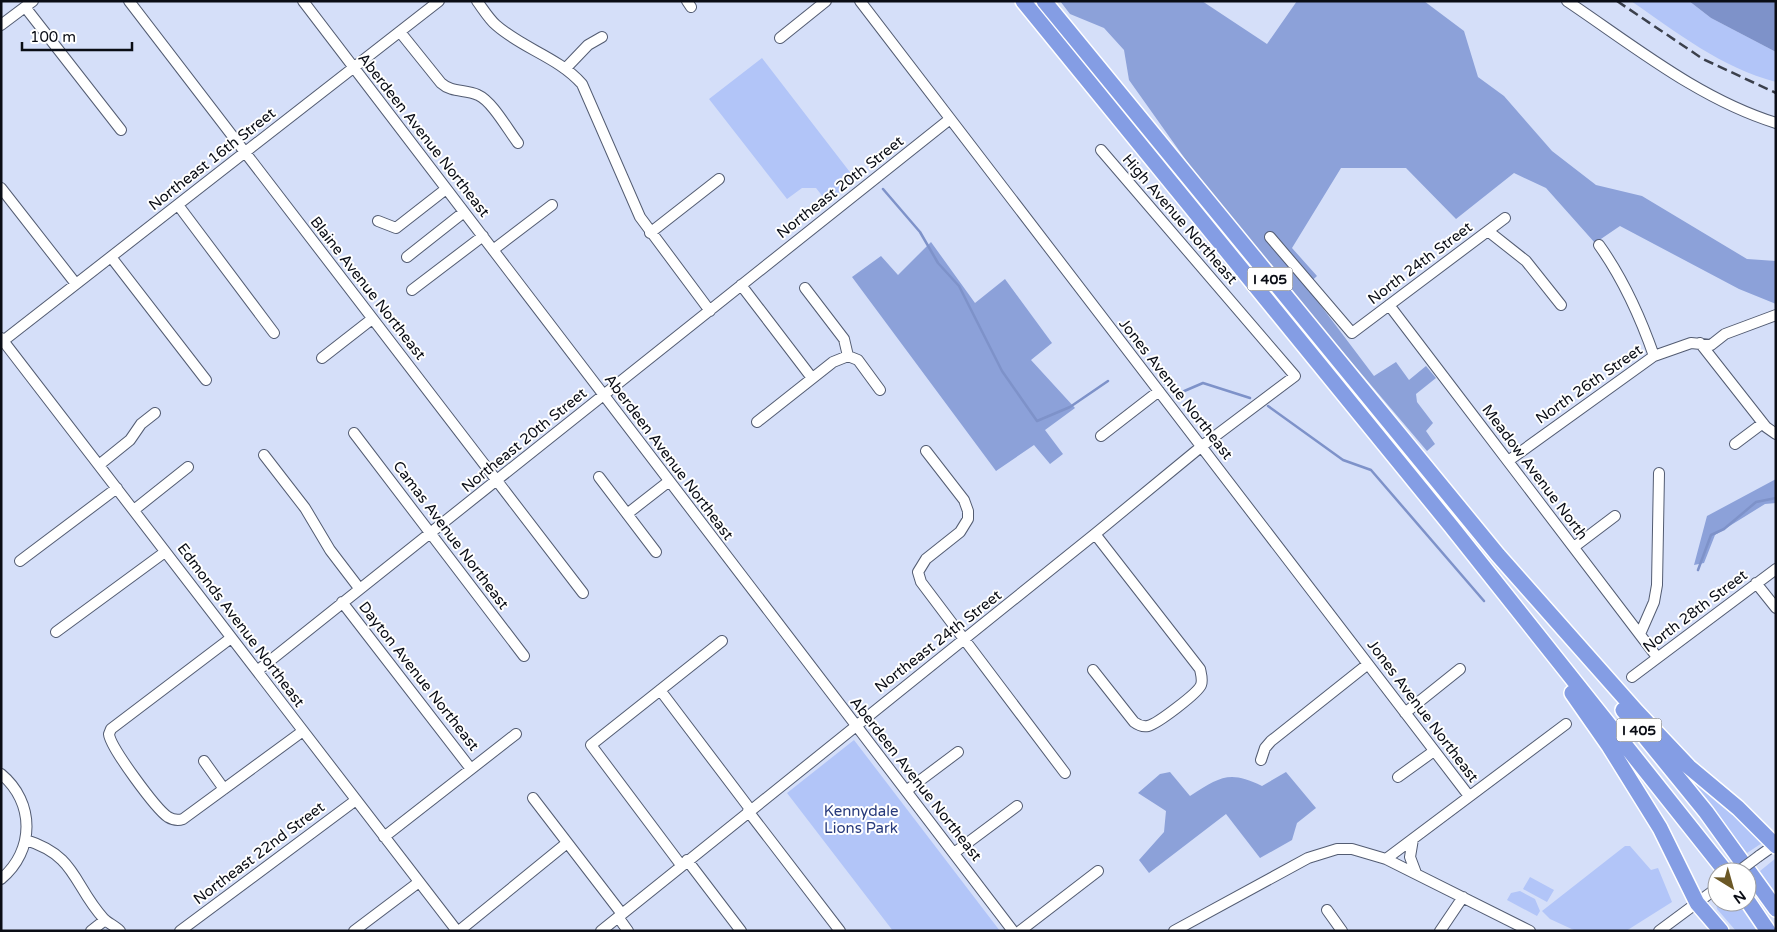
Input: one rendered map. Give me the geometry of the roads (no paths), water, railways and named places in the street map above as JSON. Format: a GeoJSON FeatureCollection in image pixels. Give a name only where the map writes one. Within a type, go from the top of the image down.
{"type":"FeatureCollection","features":[{"type":"Feature","properties":{"kind":"highway","name":"I 405"},"geometry":{"type":"LineString","coordinates":[[1023,1],[1727,862]]}},
{"type":"Feature","properties":{"kind":"highway","name":"I 405"},"geometry":{"type":"LineString","coordinates":[[1044,1],[1706,812],[1776,909]]}},
{"type":"Feature","properties":{"kind":"highway"},"geometry":{"type":"LineString","coordinates":[[1451,526],[1609,746],[1660,828],[1707,894]]}},
{"type":"Feature","properties":{"kind":"highway"},"geometry":{"type":"LineString","coordinates":[[1498,555],[1682,760],[1775,845]]}},
{"type":"Feature","properties":{"kind":"highway"},"geometry":{"type":"LineString","coordinates":[[1714,912],[1720,931]]}},
{"type":"Feature","properties":{"kind":"highway"},"geometry":{"type":"LineString","coordinates":[[1755,912],[1768,931]]}},
{"type":"Feature","properties":{"kind":"street","name":"Blaine Avenue Northeast"},"geometry":{"type":"LineString","coordinates":[[129,1],[583,593]]}},
{"type":"Feature","properties":{"kind":"street","name":"Aberdeen Avenue Northeast"},"geometry":{"type":"LineString","coordinates":[[303,1],[494,250],[668,482],[1013,931]]}},
{"type":"Feature","properties":{"kind":"street","name":"Northeast 16th Street"},"geometry":{"type":"LineString","coordinates":[[2,339],[111,257],[439,1]]}},
{"type":"Feature","properties":{"kind":"street"},"geometry":{"type":"LineString","coordinates":[[477,1],[495,24],[506,33],[566,68],[582,84],[640,217],[650,233],[710,311]]}},
{"type":"Feature","properties":{"kind":"street"},"geometry":{"type":"LineString","coordinates":[[780,38],[826,1]]}},
{"type":"Feature","properties":{"kind":"street","name":"Jones Avenue Northeast"},"geometry":{"type":"LineString","coordinates":[[860,1],[1469,796]]}},
{"type":"Feature","properties":{"kind":"street"},"geometry":{"type":"LineString","coordinates":[[1567,1],[1705,92],[1751,115],[1776,123]]}},
{"type":"Feature","properties":{"kind":"street"},"geometry":{"type":"LineString","coordinates":[[1,25],[29,4],[121,130]]}},
{"type":"Feature","properties":{"kind":"street"},"geometry":{"type":"LineString","coordinates":[[400,32],[440,83],[447,88],[475,94],[486,100],[518,143]]}},
{"type":"Feature","properties":{"kind":"street"},"geometry":{"type":"LineString","coordinates":[[566,68],[588,45],[602,37]]}},
{"type":"Feature","properties":{"kind":"street","name":"Northeast 20th Street"},"geometry":{"type":"LineString","coordinates":[[257,671],[950,119]]}},
{"type":"Feature","properties":{"kind":"street","name":"High Avenue Northeast"},"geometry":{"type":"LineString","coordinates":[[1101,150],[1294,376]]}},
{"type":"Feature","properties":{"kind":"street"},"geometry":{"type":"LineString","coordinates":[[650,233],[719,179]]}},
{"type":"Feature","properties":{"kind":"street"},"geometry":{"type":"LineString","coordinates":[[1,188],[76,284]]}},
{"type":"Feature","properties":{"kind":"street"},"geometry":{"type":"LineString","coordinates":[[378,221],[396,228],[446,189]]}},
{"type":"Feature","properties":{"kind":"street"},"geometry":{"type":"LineString","coordinates":[[178,205],[274,333]]}},
{"type":"Feature","properties":{"kind":"street"},"geometry":{"type":"LineString","coordinates":[[494,250],[552,205]]}},
{"type":"Feature","properties":{"kind":"street"},"geometry":{"type":"LineString","coordinates":[[407,257],[464,212]]}},
{"type":"Feature","properties":{"kind":"street","name":"North 24th Street"},"geometry":{"type":"LineString","coordinates":[[1270,237],[1352,332],[1505,218]]}},
{"type":"Feature","properties":{"kind":"street"},"geometry":{"type":"LineString","coordinates":[[1488,231],[1526,261],[1561,305]]}},
{"type":"Feature","properties":{"kind":"street"},"geometry":{"type":"LineString","coordinates":[[412,290],[482,236]]}},
{"type":"Feature","properties":{"kind":"street"},"geometry":{"type":"LineString","coordinates":[[1599,245],[1626,286],[1654,356]]}},
{"type":"Feature","properties":{"kind":"street"},"geometry":{"type":"LineString","coordinates":[[111,257],[206,380]]}},
{"type":"Feature","properties":{"kind":"street"},"geometry":{"type":"LineString","coordinates":[[741,285],[812,378]]}},
{"type":"Feature","properties":{"kind":"street"},"geometry":{"type":"LineString","coordinates":[[805,288],[844,339],[848,356]]}},
{"type":"Feature","properties":{"kind":"street","name":"Meadow Avenue North"},"geometry":{"type":"LineString","coordinates":[[1389,305],[1657,657]]}},
{"type":"Feature","properties":{"kind":"street","name":"North 26th Street"},"geometry":{"type":"LineString","coordinates":[[1508,460],[1654,356],[1691,343],[1711,345],[1725,334],[1776,315]]}},
{"type":"Feature","properties":{"kind":"street"},"geometry":{"type":"LineString","coordinates":[[322,358],[372,319]]}},
{"type":"Feature","properties":{"kind":"street","name":"Edmonds Avenue Northeast"},"geometry":{"type":"LineString","coordinates":[[2,339],[458,931]]}},
{"type":"Feature","properties":{"kind":"street"},"geometry":{"type":"LineString","coordinates":[[1700,343],[1762,423],[1776,434]]}},
{"type":"Feature","properties":{"kind":"street"},"geometry":{"type":"LineString","coordinates":[[757,422],[838,359],[848,356],[858,360],[880,390]]}},
{"type":"Feature","properties":{"kind":"street","name":"Northeast 24th Street"},"geometry":{"type":"LineString","coordinates":[[601,931],[684,862],[964,640],[1202,446],[1294,376]]}},
{"type":"Feature","properties":{"kind":"street"},"geometry":{"type":"LineString","coordinates":[[1101,436],[1159,391]]}},
{"type":"Feature","properties":{"kind":"street"},"geometry":{"type":"LineString","coordinates":[[99,465],[130,440],[141,424],[155,413]]}},
{"type":"Feature","properties":{"kind":"street"},"geometry":{"type":"LineString","coordinates":[[1735,444],[1762,423]]}},
{"type":"Feature","properties":{"kind":"street","name":"Camas Avenue Northeast"},"geometry":{"type":"LineString","coordinates":[[354,433],[524,656]]}},
{"type":"Feature","properties":{"kind":"street"},"geometry":{"type":"LineString","coordinates":[[926,451],[964,500],[968,519],[960,532],[926,559],[918,572],[924,588],[1065,773]]}},
{"type":"Feature","properties":{"kind":"street","name":"Dayton Avenue Northeast"},"geometry":{"type":"LineString","coordinates":[[264,455],[305,508],[330,550],[360,588]]}},
{"type":"Feature","properties":{"kind":"street"},"geometry":{"type":"LineString","coordinates":[[134,510],[188,467]]}},
{"type":"Feature","properties":{"kind":"street"},"geometry":{"type":"LineString","coordinates":[[1640,634],[1654,602],[1657,585],[1659,472]]}},
{"type":"Feature","properties":{"kind":"street"},"geometry":{"type":"LineString","coordinates":[[599,477],[656,552]]}},
{"type":"Feature","properties":{"kind":"street"},"geometry":{"type":"LineString","coordinates":[[627,514],[668,482]]}},
{"type":"Feature","properties":{"kind":"street"},"geometry":{"type":"LineString","coordinates":[[20,561],[116,488]]}},
{"type":"Feature","properties":{"kind":"street"},"geometry":{"type":"LineString","coordinates":[[1574,547],[1615,516]]}},
{"type":"Feature","properties":{"kind":"street"},"geometry":{"type":"LineString","coordinates":[[1093,670],[1134,722],[1143,726],[1153,724],[1194,694],[1201,686],[1202,680],[1200,669],[1095,534]]}},
{"type":"Feature","properties":{"kind":"street"},"geometry":{"type":"LineString","coordinates":[[56,632],[165,552]]}},
{"type":"Feature","properties":{"kind":"street","name":"North 28th Street"},"geometry":{"type":"LineString","coordinates":[[1632,677],[1776,569]]}},
{"type":"Feature","properties":{"kind":"street"},"geometry":{"type":"LineString","coordinates":[[1756,583],[1776,608]]}},
{"type":"Feature","properties":{"kind":"street","name":"Dayton Avenue Northeast"},"geometry":{"type":"LineString","coordinates":[[342,602],[471,769]]}},
{"type":"Feature","properties":{"kind":"street"},"geometry":{"type":"LineString","coordinates":[[231,638],[115,725],[109,734],[113,747],[159,808],[166,816],[176,821],[183,819],[303,732]]}},
{"type":"Feature","properties":{"kind":"street"},"geometry":{"type":"LineString","coordinates":[[722,641],[591,745],[740,931]]}},
{"type":"Feature","properties":{"kind":"street"},"geometry":{"type":"LineString","coordinates":[[1261,760],[1264,748],[1271,741],[1368,664]]}},
{"type":"Feature","properties":{"kind":"street"},"geometry":{"type":"LineString","coordinates":[[1405,713],[1460,669]]}},
{"type":"Feature","properties":{"kind":"street"},"geometry":{"type":"LineString","coordinates":[[660,690],[840,931]]}},
{"type":"Feature","properties":{"kind":"street"},"geometry":{"type":"LineString","coordinates":[[1386,859],[1566,724]]}},
{"type":"Feature","properties":{"kind":"street"},"geometry":{"type":"LineString","coordinates":[[384,837],[516,734]]}},
{"type":"Feature","properties":{"kind":"street"},"geometry":{"type":"LineString","coordinates":[[1398,777],[1434,750]]}},
{"type":"Feature","properties":{"kind":"street"},"geometry":{"type":"LineString","coordinates":[[906,791],[958,752]]}},
{"type":"Feature","properties":{"kind":"street"},"geometry":{"type":"LineString","coordinates":[[204,761],[224,789]]}},
{"type":"Feature","properties":{"kind":"street"},"geometry":{"type":"LineString","coordinates":[[1,774],[14,788],[24,807],[27,818],[26,840],[14,866],[1,879]]}},
{"type":"Feature","properties":{"kind":"street"},"geometry":{"type":"LineString","coordinates":[[533,798],[620,916],[628,931]]}},
{"type":"Feature","properties":{"kind":"street","name":"Northeast 22nd Street"},"geometry":{"type":"LineString","coordinates":[[180,931],[356,800]]}},
{"type":"Feature","properties":{"kind":"street"},"geometry":{"type":"LineString","coordinates":[[954,853],[1017,806]]}},
{"type":"Feature","properties":{"kind":"street"},"geometry":{"type":"LineString","coordinates":[[1412,838],[1410,857],[1416,874]]}},
{"type":"Feature","properties":{"kind":"street"},"geometry":{"type":"LineString","coordinates":[[26,840],[46,846],[59,856],[105,920],[120,931]]}},
{"type":"Feature","properties":{"kind":"street"},"geometry":{"type":"LineString","coordinates":[[458,931],[567,843]]}},
{"type":"Feature","properties":{"kind":"street"},"geometry":{"type":"LineString","coordinates":[[1750,862],[1775,845]]}},
{"type":"Feature","properties":{"kind":"street"},"geometry":{"type":"LineString","coordinates":[[1174,931],[1308,858],[1338,849],[1352,848],[1386,859],[1530,931]]}},
{"type":"Feature","properties":{"kind":"street"},"geometry":{"type":"LineString","coordinates":[[1020,931],[1098,871]]}},
{"type":"Feature","properties":{"kind":"street"},"geometry":{"type":"LineString","coordinates":[[354,931],[419,882]]}},
{"type":"Feature","properties":{"kind":"street"},"geometry":{"type":"LineString","coordinates":[[1659,931],[1707,896]]}},
{"type":"Feature","properties":{"kind":"street"},"geometry":{"type":"LineString","coordinates":[[1440,931],[1463,897]]}},
{"type":"Feature","properties":{"kind":"street"},"geometry":{"type":"LineString","coordinates":[[1328,910],[1342,931]]}},
{"type":"Feature","properties":{"kind":"street"},"geometry":{"type":"LineString","coordinates":[[91,931],[105,920]]}},
{"type":"Feature","properties":{"kind":"waterway"},"geometry":{"type":"LineString","coordinates":[[883,189],[920,232],[938,263],[959,286],[1002,371],[1037,421],[1070,407],[1108,381]]}},
{"type":"Feature","properties":{"kind":"waterway"},"geometry":{"type":"LineString","coordinates":[[1182,392],[1203,383],[1250,398]]}},
{"type":"Feature","properties":{"kind":"waterway"},"geometry":{"type":"LineString","coordinates":[[1268,406],[1343,460],[1371,470],[1484,601]]}},
{"type":"Feature","properties":{"kind":"waterway"},"geometry":{"type":"LineString","coordinates":[[1698,570],[1711,535],[1724,529],[1756,502],[1776,498]]}},
{"type":"Feature","properties":{"kind":"railway"},"geometry":{"type":"LineString","coordinates":[[1617,1],[1703,59],[1776,93]]}},
{"type":"Feature","properties":{"kind":"park label","name":"Kennydale Lions Park"},"geometry":{"type":"Point","coordinates":[861,820]}}]}
